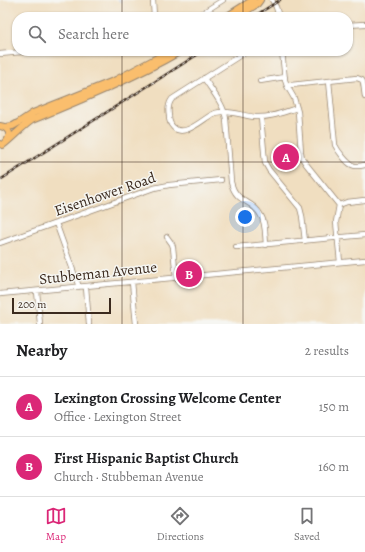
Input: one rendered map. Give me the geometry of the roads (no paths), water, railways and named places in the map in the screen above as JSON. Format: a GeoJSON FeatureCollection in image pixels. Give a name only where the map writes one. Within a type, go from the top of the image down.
{"type":"FeatureCollection","features":[{"type":"Feature","properties":{"kind":"main road"},"geometry":{"type":"LineString","coordinates":[[234,12],[253,0]]}},
{"type":"Feature","properties":{"kind":"main road"},"geometry":{"type":"LineString","coordinates":[[245,12],[257,4],[260,0]]}},
{"type":"Feature","properties":{"kind":"main road"},"geometry":{"type":"LineString","coordinates":[[3,126],[13,126],[33,114],[116,80],[161,56]]}},
{"type":"Feature","properties":{"kind":"main road"},"geometry":{"type":"LineString","coordinates":[[3,145],[32,120],[98,93],[172,56]]}},
{"type":"Feature","properties":{"kind":"main road"},"geometry":{"type":"LineString","coordinates":[[3,126],[9,131],[10,134],[3,145]]}},
{"type":"Feature","properties":{"kind":"street"},"geometry":{"type":"LineString","coordinates":[[153,0],[154,12]]}},
{"type":"Feature","properties":{"kind":"street"},"geometry":{"type":"LineString","coordinates":[[204,12],[223,0]]}},
{"type":"Feature","properties":{"kind":"street"},"geometry":{"type":"LineString","coordinates":[[272,0],[278,12]]}},
{"type":"Feature","properties":{"kind":"street"},"geometry":{"type":"LineString","coordinates":[[353,25],[365,24]]}},
{"type":"Feature","properties":{"kind":"street"},"geometry":{"type":"LineString","coordinates":[[0,54],[12,53]]}},
{"type":"Feature","properties":{"kind":"street"},"geometry":{"type":"LineString","coordinates":[[239,56],[170,101],[168,109],[170,123],[176,130],[184,131],[211,115],[224,112],[234,112],[261,117],[281,114],[297,108]]}},
{"type":"Feature","properties":{"kind":"street"},"geometry":{"type":"LineString","coordinates":[[282,56],[284,77],[297,108],[302,158],[339,204],[336,218],[340,262]]}},
{"type":"Feature","properties":{"kind":"street"},"geometry":{"type":"LineString","coordinates":[[260,81],[284,77]]}},
{"type":"Feature","properties":{"kind":"street"},"geometry":{"type":"LineString","coordinates":[[204,78],[221,104],[224,112],[233,190],[239,198],[255,208],[261,214],[266,245]]}},
{"type":"Feature","properties":{"kind":"street"},"geometry":{"type":"LineString","coordinates":[[287,86],[357,78],[363,82],[365,97]]}},
{"type":"Feature","properties":{"kind":"street"},"geometry":{"type":"LineString","coordinates":[[329,81],[335,145],[351,165],[365,166]]}},
{"type":"Feature","properties":{"kind":"street"},"geometry":{"type":"LineString","coordinates":[[261,117],[265,164],[300,208],[305,241]]}},
{"type":"Feature","properties":{"kind":"street","name":"Eisenhower Road"},"geometry":{"type":"LineString","coordinates":[[0,243],[154,188],[169,185],[221,180]]}},
{"type":"Feature","properties":{"kind":"street"},"geometry":{"type":"LineString","coordinates":[[339,204],[365,200]]}},
{"type":"Feature","properties":{"kind":"street"},"geometry":{"type":"LineString","coordinates":[[56,223],[79,287]]}},
{"type":"Feature","properties":{"kind":"street"},"geometry":{"type":"LineString","coordinates":[[236,247],[365,235]]}},
{"type":"Feature","properties":{"kind":"street"},"geometry":{"type":"LineString","coordinates":[[167,237],[173,247],[176,278]]}},
{"type":"Feature","properties":{"kind":"street","name":"Stubbeman Avenue"},"geometry":{"type":"LineString","coordinates":[[0,294],[365,260]]}},
{"type":"Feature","properties":{"kind":"street"},"geometry":{"type":"LineString","coordinates":[[132,282],[136,324]]}},
{"type":"Feature","properties":{"kind":"street"},"geometry":{"type":"LineString","coordinates":[[86,287],[89,324]]}},
{"type":"Feature","properties":{"kind":"street"},"geometry":{"type":"LineString","coordinates":[[37,291],[40,324]]}},
{"type":"Feature","properties":{"kind":"railway"},"geometry":{"type":"LineString","coordinates":[[261,12],[280,0]]}},
{"type":"Feature","properties":{"kind":"railway"},"geometry":{"type":"LineString","coordinates":[[0,180],[195,56]]}},
{"type":"Feature","properties":{"kind":"place","name":"Lexington Crossing Welcome Center"},"geometry":{"type":"Point","coordinates":[286,157]}},
{"type":"Feature","properties":{"kind":"place","name":"First Hispanic Baptist Church"},"geometry":{"type":"Point","coordinates":[189,274]}}]}
